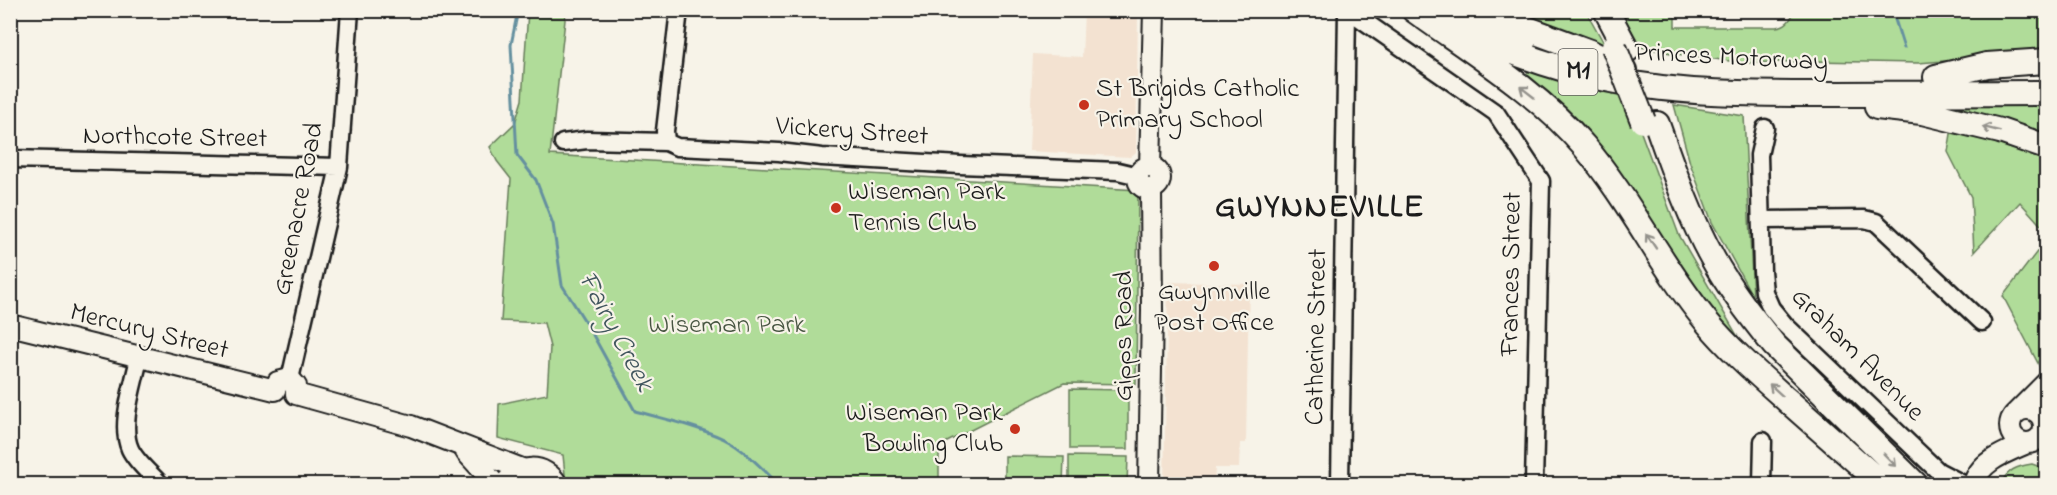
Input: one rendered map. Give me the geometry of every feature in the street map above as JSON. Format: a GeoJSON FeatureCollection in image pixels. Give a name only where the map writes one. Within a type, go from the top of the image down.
{"type":"FeatureCollection","features":[{"type":"Feature","properties":{"kind":"highway"},"geometry":{"type":"LineString","coordinates":[[1414,10],[1529,93],[1557,118],[1605,172],[1688,297],[1721,338],[1882,484]]}},
{"type":"Feature","properties":{"kind":"highway","name":"Princes Motorway"},"geometry":{"type":"LineString","coordinates":[[1425,10],[1487,42],[1551,65],[1621,82],[1673,89],[1741,94],[2046,93]]}},
{"type":"Feature","properties":{"kind":"highway","name":"Princes Motorway"},"geometry":{"type":"LineString","coordinates":[[1461,10],[1518,38],[1622,56],[1706,79],[2046,76]]}},
{"type":"Feature","properties":{"kind":"highway"},"geometry":{"type":"LineString","coordinates":[[1485,10],[1548,38],[1590,52],[1622,56]]}},
{"type":"Feature","properties":{"kind":"highway"},"geometry":{"type":"LineString","coordinates":[[1593,10],[1622,56]]}},
{"type":"Feature","properties":{"kind":"highway"},"geometry":{"type":"LineString","coordinates":[[1606,10],[1622,56],[1650,122],[1702,237],[1721,273],[1774,345],[1915,484]]}},
{"type":"Feature","properties":{"kind":"highway"},"geometry":{"type":"LineString","coordinates":[[1936,77],[1986,65],[2046,61]]}},
{"type":"Feature","properties":{"kind":"highway"},"geometry":{"type":"LineString","coordinates":[[1741,94],[1922,112],[2000,131],[2046,147]]}},
{"type":"Feature","properties":{"kind":"highway"},"geometry":{"type":"LineString","coordinates":[[1650,122],[1686,233],[1708,276],[1748,330],[1888,484]]}},
{"type":"Feature","properties":{"kind":"main road","name":"Gipps Road"},"geometry":{"type":"LineString","coordinates":[[1149,484],[1152,310],[1146,177],[1154,10]]}},
{"type":"Feature","properties":{"kind":"main road","name":"Mercury Street"},"geometry":{"type":"LineString","coordinates":[[10,325],[139,358],[287,388],[411,426],[522,469],[543,470],[557,484]]}},
{"type":"Feature","properties":{"kind":"main road"},"geometry":{"type":"LineString","coordinates":[[1974,484],[1976,477],[2002,445],[2013,418],[2046,384]]}},
{"type":"Feature","properties":{"kind":"main road"},"geometry":{"type":"LineString","coordinates":[[1989,463],[2034,445],[2042,434],[2044,425],[2042,397],[2046,384]]}},
{"type":"Feature","properties":{"kind":"main road"},"geometry":{"type":"LineString","coordinates":[[2034,445],[2019,441],[2013,435],[2010,426],[2013,418],[2022,410],[2036,412],[2043,420]]}},
{"type":"Feature","properties":{"kind":"main road"},"geometry":{"type":"LineString","coordinates":[[459,445],[495,484]]}},
{"type":"Feature","properties":{"kind":"main road"},"geometry":{"type":"LineString","coordinates":[[505,484],[509,478],[522,469]]}},
{"type":"Feature","properties":{"kind":"street","name":"Greenacre Road"},"geometry":{"type":"LineString","coordinates":[[287,388],[339,167],[351,10]]}},
{"type":"Feature","properties":{"kind":"street"},"geometry":{"type":"LineString","coordinates":[[666,142],[665,131],[679,10]]}},
{"type":"Feature","properties":{"kind":"street","name":"Catherine Street"},"geometry":{"type":"LineString","coordinates":[[1340,484],[1347,10]]}},
{"type":"Feature","properties":{"kind":"street","name":"Frances Street"},"geometry":{"type":"LineString","coordinates":[[1347,10],[1496,113],[1541,181],[1534,484]]}},
{"type":"Feature","properties":{"kind":"street","name":"Graham Avenue"},"geometry":{"type":"LineString","coordinates":[[1765,128],[1759,155],[1761,220],[1764,292],[1771,308],[1785,325],[1938,471],[1963,484]]}},
{"type":"Feature","properties":{"kind":"street","name":"Vickery Street"},"geometry":{"type":"LineString","coordinates":[[562,143],[587,140],[666,142],[677,147],[960,165],[1118,171],[1146,177]]}},
{"type":"Feature","properties":{"kind":"street","name":"Northcote Street"},"geometry":{"type":"LineString","coordinates":[[10,159],[339,167]]}},
{"type":"Feature","properties":{"kind":"street"},"geometry":{"type":"LineString","coordinates":[[1761,220],[1864,219],[1876,222],[1982,322]]}},
{"type":"Feature","properties":{"kind":"street"},"geometry":{"type":"LineString","coordinates":[[139,358],[125,424],[126,437],[131,451],[160,484]]}},
{"type":"Feature","properties":{"kind":"street"},"geometry":{"type":"LineString","coordinates":[[1762,484],[1763,441]]}},
{"type":"Feature","properties":{"kind":"shaded area","name":"St Brigids Catholic Primary School"},"geometry":{"type":"Polygon","coordinates":[[[1084,11],[1138,11],[1136,152],[1130,157],[1029,151],[1033,54],[1082,57],[1084,11]]]}},
{"type":"Feature","properties":{"kind":"shaded area"},"geometry":{"type":"Polygon","coordinates":[[[1168,282],[1249,284],[1246,443],[1240,443],[1239,468],[1215,468],[1214,484],[1164,484],[1168,282]]]}},
{"type":"Feature","properties":{"kind":"green space","name":"Wiseman Park"},"geometry":{"type":"Polygon","coordinates":[[[528,11],[566,11],[550,155],[1138,190],[1136,384],[1064,383],[939,446],[939,484],[566,484],[563,455],[498,438],[499,404],[547,394],[550,347],[544,323],[501,321],[511,179],[497,161],[490,147],[515,123],[522,100],[528,11]]]}},
{"type":"Feature","properties":{"kind":"green space"},"geometry":{"type":"Polygon","coordinates":[[[1510,11],[1586,11],[1606,47],[1510,11]]]}},
{"type":"Feature","properties":{"kind":"green space"},"geometry":{"type":"Polygon","coordinates":[[[1620,11],[1675,11],[1675,27],[1776,27],[1788,22],[1795,11],[2046,11],[2046,53],[1918,63],[1813,61],[1745,63],[1641,47],[1620,11]]]}},
{"type":"Feature","properties":{"kind":"green space"},"geometry":{"type":"Polygon","coordinates":[[[1530,68],[1626,92],[1679,235],[1738,337],[1735,339],[1524,79],[1530,68]]]}},
{"type":"Feature","properties":{"kind":"green space"},"geometry":{"type":"Polygon","coordinates":[[[1954,102],[2046,107],[2046,141],[1954,110],[1954,102]]]}},
{"type":"Feature","properties":{"kind":"green space"},"geometry":{"type":"Polygon","coordinates":[[[1674,105],[1744,116],[1753,297],[1712,222],[1690,163],[1674,105]]]}},
{"type":"Feature","properties":{"kind":"green space"},"geometry":{"type":"Polygon","coordinates":[[[1952,128],[2046,155],[2046,231],[2020,202],[1974,252],[1971,197],[1948,152],[1952,128]]]}},
{"type":"Feature","properties":{"kind":"green space"},"geometry":{"type":"Polygon","coordinates":[[[2046,240],[2046,357],[2041,369],[2003,296],[2046,240]]]}},
{"type":"Feature","properties":{"kind":"green space"},"geometry":{"type":"Polygon","coordinates":[[[1070,389],[1128,390],[1128,449],[1070,449],[1070,389]]]}},
{"type":"Feature","properties":{"kind":"green space"},"geometry":{"type":"Polygon","coordinates":[[[1005,456],[1064,457],[1063,484],[1005,484],[1005,456]]]}},
{"type":"Feature","properties":{"kind":"green space"},"geometry":{"type":"Polygon","coordinates":[[[1069,456],[1128,457],[1127,484],[1069,484],[1069,456]]]}},
{"type":"Feature","properties":{"kind":"green space"},"geometry":{"type":"Polygon","coordinates":[[[2032,464],[2046,469],[2046,484],[2001,484],[2006,475],[2013,470],[2032,464]]]}},
{"type":"Feature","properties":{"kind":"waterway","name":"Fairy Creek"},"geometry":{"type":"LineString","coordinates":[[518,10],[511,45],[517,155],[536,180],[553,224],[562,285],[588,326],[635,411],[724,439],[746,453],[778,484]]}},
{"type":"Feature","properties":{"kind":"waterway"},"geometry":{"type":"LineString","coordinates":[[1892,10],[1904,48]]}},
{"type":"Feature","properties":{"kind":"place","name":"St Brigids Catholic Primary School"},"geometry":{"type":"Point","coordinates":[1084,105]}},
{"type":"Feature","properties":{"kind":"place","name":"Wiseman Park Tennis Club"},"geometry":{"type":"Point","coordinates":[836,208]}},
{"type":"Feature","properties":{"kind":"place","name":"Gwynnville Post Office"},"geometry":{"type":"Point","coordinates":[1214,266]}},
{"type":"Feature","properties":{"kind":"place","name":"Wiseman Park Bowling Club"},"geometry":{"type":"Point","coordinates":[1015,429]}},
{"type":"Feature","properties":{"kind":"district","name":"GWYNNEVILLE"},"geometry":{"type":"Point","coordinates":[1320,208]}}]}
